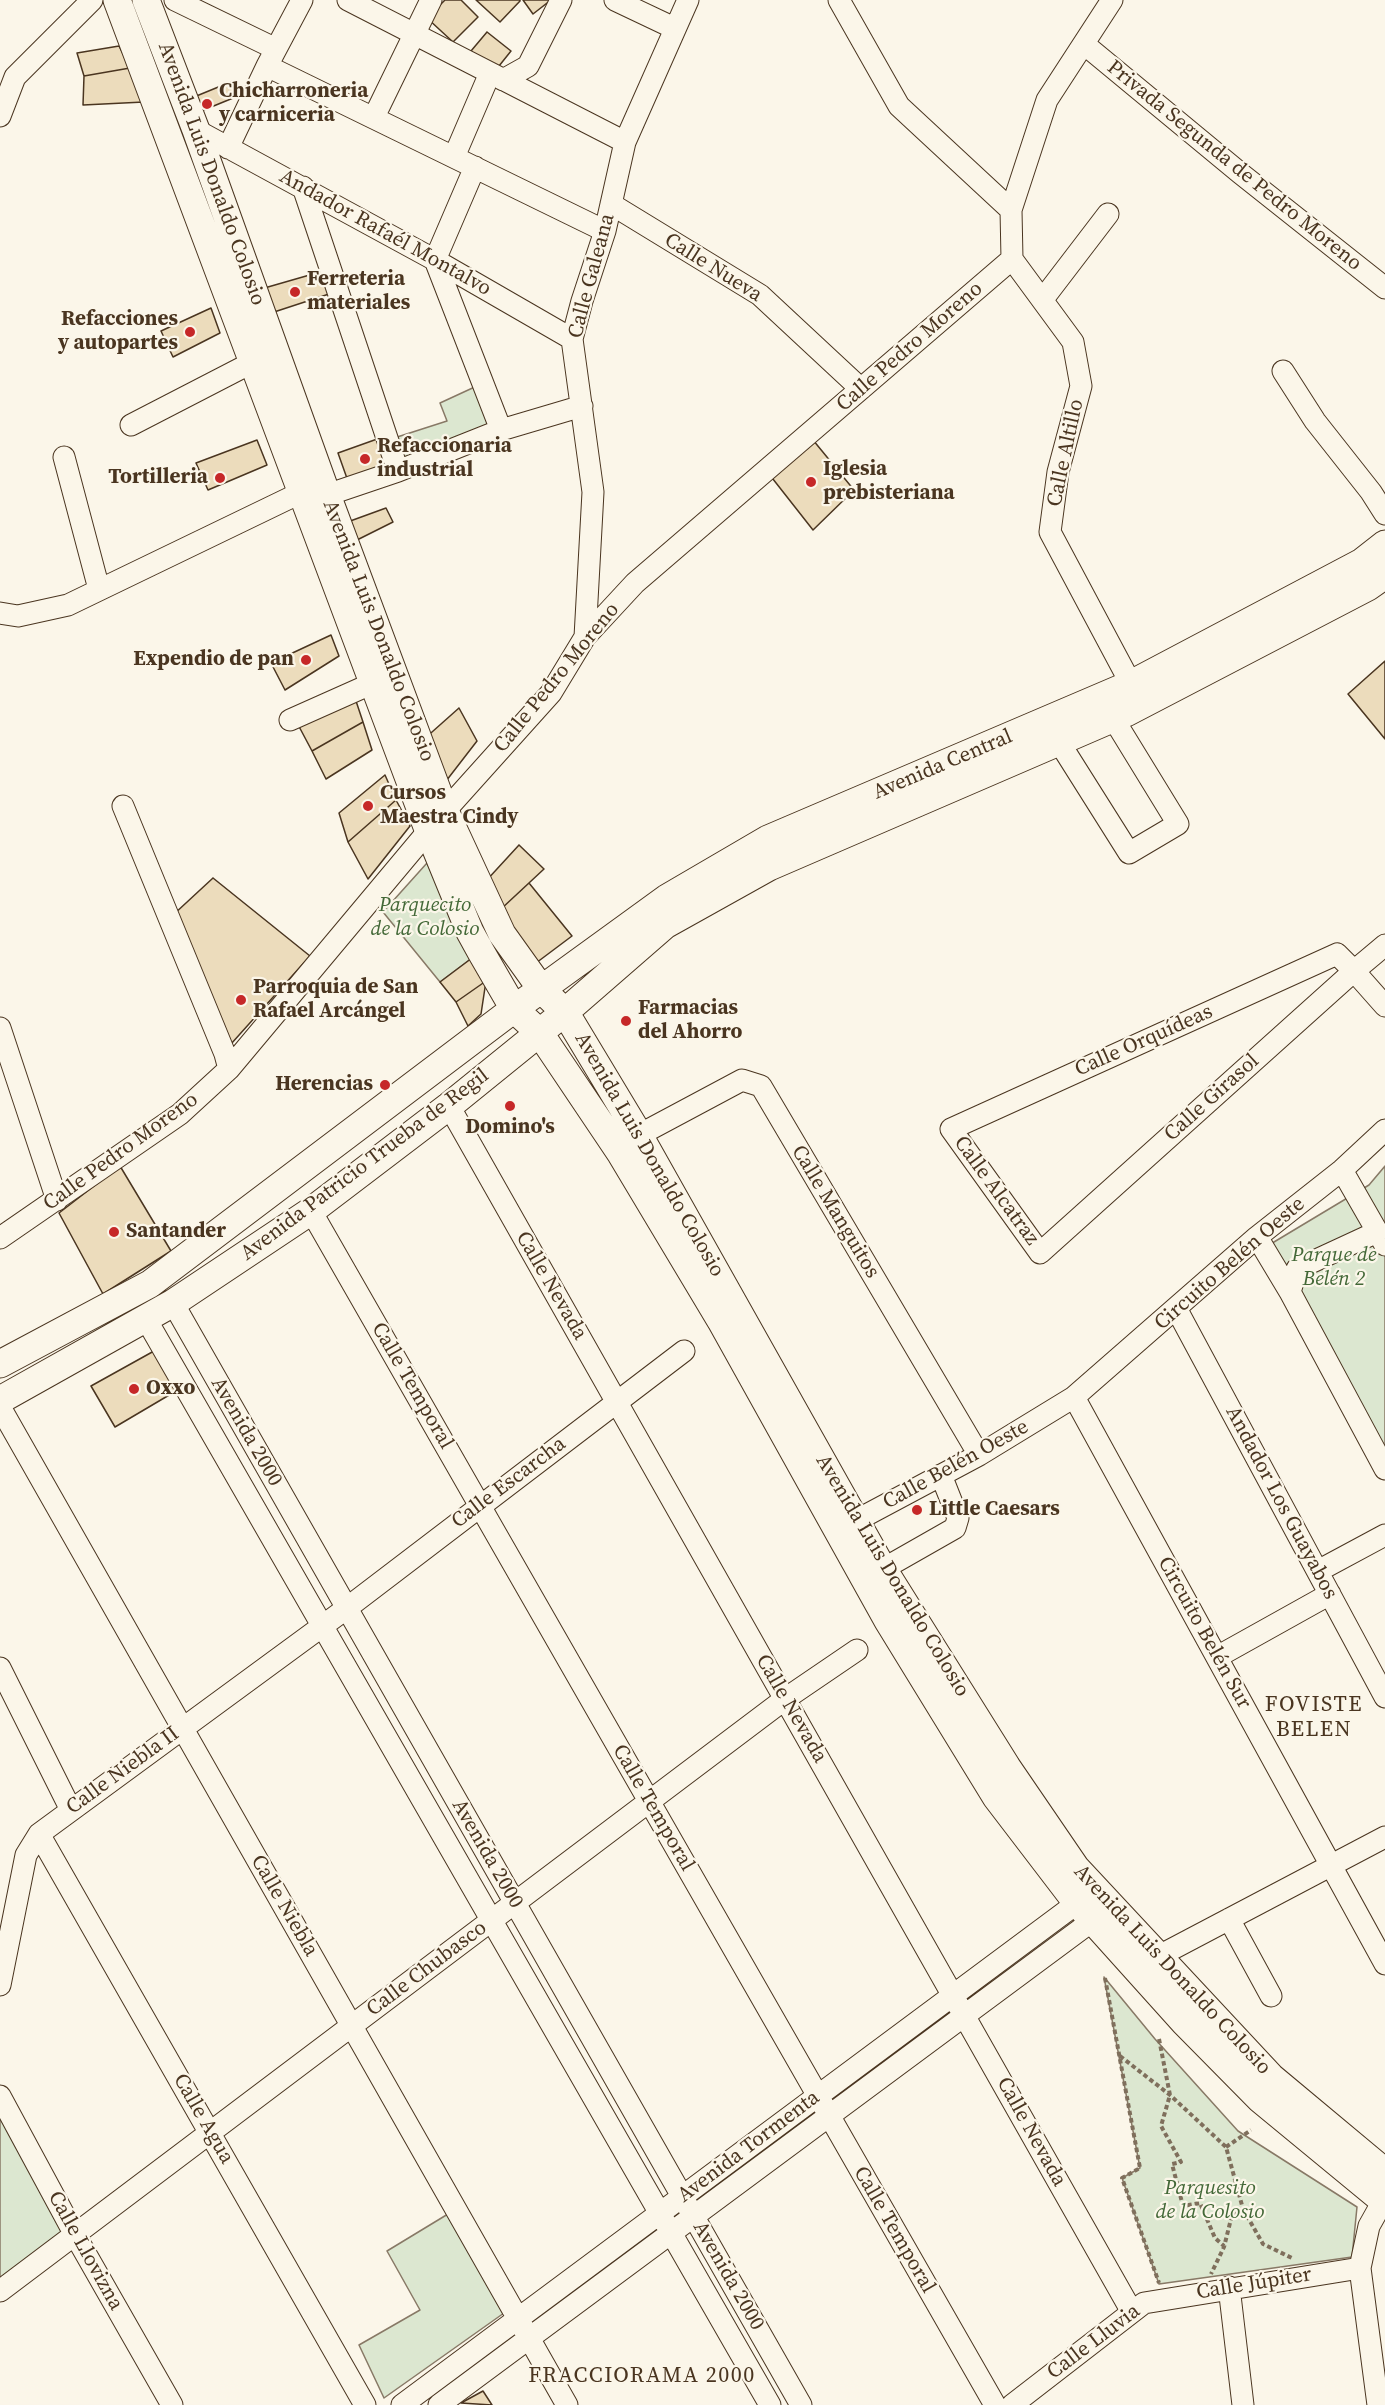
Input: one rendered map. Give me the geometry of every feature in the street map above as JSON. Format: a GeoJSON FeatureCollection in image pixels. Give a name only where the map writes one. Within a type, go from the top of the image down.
{"type":"FeatureCollection","features":[{"type":"Feature","properties":{"kind":"main road"},"geometry":{"type":"LineString","coordinates":[[117,0],[250,319],[253,362],[314,494],[373,683],[437,821],[470,932],[514,1009],[539,1032],[621,1154],[847,1526],[888,1621],[996,1797],[1088,1904],[1149,1964],[1184,2022],[1260,2099],[1384,2201]]}},
{"type":"Feature","properties":{"kind":"main road","name":"Avenida Luis Donaldo Colosio"},"geometry":{"type":"LineString","coordinates":[[146,0],[196,130],[250,319],[437,821],[502,934],[542,990],[565,1011],[639,1134],[847,1526],[884,1569],[1007,1767],[1076,1868],[1088,1904]]}},
{"type":"Feature","properties":{"kind":"main road","name":"Avenida Central"},"geometry":{"type":"LineString","coordinates":[[514,1009],[667,898],[768,839],[1131,684],[1362,562],[1385,544]]}},
{"type":"Feature","properties":{"kind":"main road","name":"Avenida Central"},"geometry":{"type":"LineString","coordinates":[[539,1032],[665,925],[769,867],[1113,718],[1368,587],[1385,574]]}},
{"type":"Feature","properties":{"kind":"main road","name":"Avenida Patricio Trueba de Regil"},"geometry":{"type":"LineString","coordinates":[[0,1364],[150,1284],[514,1009]]}},
{"type":"Feature","properties":{"kind":"main road","name":"Avenida Patricio Trueba de Regil"},"geometry":{"type":"LineString","coordinates":[[0,1400],[173,1304],[311,1211],[449,1106],[539,1032]]}},
{"type":"Feature","properties":{"kind":"main road","name":"Avenida Luis Donaldo Colosio"},"geometry":{"type":"LineString","coordinates":[[1149,1964],[1271,2077],[1385,2172]]}},
{"type":"Feature","properties":{"kind":"street"},"geometry":{"type":"LineString","coordinates":[[0,116],[15,76],[92,0]]}},
{"type":"Feature","properties":{"kind":"street"},"geometry":{"type":"LineString","coordinates":[[175,0],[374,117],[605,231]]}},
{"type":"Feature","properties":{"kind":"street"},"geometry":{"type":"LineString","coordinates":[[228,148],[302,0]]}},
{"type":"Feature","properties":{"kind":"street"},"geometry":{"type":"LineString","coordinates":[[348,0],[625,142]]}},
{"type":"Feature","properties":{"kind":"street"},"geometry":{"type":"LineString","coordinates":[[374,117],[431,0]]}},
{"type":"Feature","properties":{"kind":"street"},"geometry":{"type":"LineString","coordinates":[[454,157],[497,76],[528,66],[561,0]]}},
{"type":"Feature","properties":{"kind":"street"},"geometry":{"type":"LineString","coordinates":[[615,0],[674,28]]}},
{"type":"Feature","properties":{"kind":"street","name":"Calle Galeana"},"geometry":{"type":"LineString","coordinates":[[585,637],[593,492],[572,339],[605,231],[625,142],[688,0]]}},
{"type":"Feature","properties":{"kind":"street"},"geometry":{"type":"LineString","coordinates":[[839,0],[899,106],[1011,210]]}},
{"type":"Feature","properties":{"kind":"street"},"geometry":{"type":"LineString","coordinates":[[1012,259],[1011,210],[1047,100],[1112,0]]}},
{"type":"Feature","properties":{"kind":"street","name":"Privada Segunda de Pedro Moreno"},"geometry":{"type":"LineString","coordinates":[[1084,44],[1240,173],[1385,288]]}},
{"type":"Feature","properties":{"kind":"street","name":"Andador Rafaél Montalvo"},"geometry":{"type":"LineString","coordinates":[[196,130],[435,260],[572,339]]}},
{"type":"Feature","properties":{"kind":"street"},"geometry":{"type":"LineString","coordinates":[[475,167],[435,260],[501,430]]}},
{"type":"Feature","properties":{"kind":"street"},"geometry":{"type":"LineString","coordinates":[[303,188],[398,471]]}},
{"type":"Feature","properties":{"kind":"street","name":"Calle Nueva"},"geometry":{"type":"LineString","coordinates":[[611,204],[760,295],[861,390]]}},
{"type":"Feature","properties":{"kind":"street"},"geometry":{"type":"LineString","coordinates":[[1043,299],[1108,214]]}},
{"type":"Feature","properties":{"kind":"street","name":"Calle Pedro Moreno"},"geometry":{"type":"LineString","coordinates":[[0,1238],[180,1114],[229,1069],[437,821],[551,693],[585,637],[635,583],[1012,259]]}},
{"type":"Feature","properties":{"kind":"street","name":"Calle Altillo"},"geometry":{"type":"LineString","coordinates":[[1012,259],[1073,342],[1081,386],[1058,472],[1050,532],[1131,684]]}},
{"type":"Feature","properties":{"kind":"street"},"geometry":{"type":"LineString","coordinates":[[131,425],[253,362]]}},
{"type":"Feature","properties":{"kind":"street"},"geometry":{"type":"LineString","coordinates":[[1283,371],[1316,421],[1371,492],[1385,514]]}},
{"type":"Feature","properties":{"kind":"street"},"geometry":{"type":"LineString","coordinates":[[0,613],[18,616],[68,605],[99,589],[314,494],[398,471],[501,430],[582,406]]}},
{"type":"Feature","properties":{"kind":"street"},"geometry":{"type":"LineString","coordinates":[[64,457],[99,589]]}},
{"type":"Feature","properties":{"kind":"street"},"geometry":{"type":"LineString","coordinates":[[290,720],[373,683]]}},
{"type":"Feature","properties":{"kind":"street"},"geometry":{"type":"LineString","coordinates":[[1059,742],[1129,854],[1178,824],[1113,718]]}},
{"type":"Feature","properties":{"kind":"street"},"geometry":{"type":"LineString","coordinates":[[123,806],[225,1054],[229,1069]]}},
{"type":"Feature","properties":{"kind":"street","name":"Calle Girasol"},"geometry":{"type":"LineString","coordinates":[[1040,1253],[1385,945]]}},
{"type":"Feature","properties":{"kind":"street","name":"Calle Orquídeas"},"geometry":{"type":"LineString","coordinates":[[951,1129],[1337,954],[1354,972]]}},
{"type":"Feature","properties":{"kind":"street"},"geometry":{"type":"LineString","coordinates":[[1354,972],[1385,1006]]}},
{"type":"Feature","properties":{"kind":"street"},"geometry":{"type":"LineString","coordinates":[[0,1029],[57,1200]]}},
{"type":"Feature","properties":{"kind":"street","name":"Calle Manguitos"},"geometry":{"type":"LineString","coordinates":[[639,1134],[742,1080],[761,1086],[979,1455]]}},
{"type":"Feature","properties":{"kind":"street","name":"Calle Nevada"},"geometry":{"type":"LineString","coordinates":[[449,1106],[965,2015],[1140,2307]]}},
{"type":"Feature","properties":{"kind":"street","name":"Calle Alcatraz"},"geometry":{"type":"LineString","coordinates":[[951,1129],[1040,1253]]}},
{"type":"Feature","properties":{"kind":"street","name":"Circuito Belén Oeste"},"geometry":{"type":"LineString","coordinates":[[1074,1397],[1177,1310],[1257,1237],[1342,1170],[1385,1130]]}},
{"type":"Feature","properties":{"kind":"street"},"geometry":{"type":"LineString","coordinates":[[1290,1292],[1297,1269],[1381,1238],[1342,1170]]}},
{"type":"Feature","properties":{"kind":"street","name":"Calle Temporal"},"geometry":{"type":"LineString","coordinates":[[311,1211],[994,2405]]}},
{"type":"Feature","properties":{"kind":"street"},"geometry":{"type":"LineString","coordinates":[[1257,1237],[1290,1292],[1385,1469]]}},
{"type":"Feature","properties":{"kind":"street","name":"Avenida 2000"},"geometry":{"type":"LineString","coordinates":[[173,1304],[492,1920],[770,2405]]}},
{"type":"Feature","properties":{"kind":"street","name":"Andador Los Guayabos"},"geometry":{"type":"LineString","coordinates":[[1177,1310],[1385,1697]]}},
{"type":"Feature","properties":{"kind":"street","name":"Avenida 2000"},"geometry":{"type":"LineString","coordinates":[[146,1319],[514,1903],[801,2405]]}},
{"type":"Feature","properties":{"kind":"street","name":"Calle Escarcha"},"geometry":{"type":"LineString","coordinates":[[335,1617],[684,1351]]}},
{"type":"Feature","properties":{"kind":"street","name":"Calle Belén Oeste"},"geometry":{"type":"LineString","coordinates":[[847,1526],[979,1455],[1074,1397]]}},
{"type":"Feature","properties":{"kind":"street","name":"Circuito Belén Sur"},"geometry":{"type":"LineString","coordinates":[[1074,1397],[1385,1964]]}},
{"type":"Feature","properties":{"kind":"street","name":"Calle Niebla"},"geometry":{"type":"LineString","coordinates":[[0,1407],[567,2405]]}},
{"type":"Feature","properties":{"kind":"street"},"geometry":{"type":"LineString","coordinates":[[884,1569],[955,1528],[958,1518],[941,1475]]}},
{"type":"Feature","properties":{"kind":"street"},"geometry":{"type":"LineString","coordinates":[[1317,1571],[1385,1534]]}},
{"type":"Feature","properties":{"kind":"street"},"geometry":{"type":"LineString","coordinates":[[1217,1657],[1330,1594]]}},
{"type":"Feature","properties":{"kind":"street","name":"Calle Niebla II"},"geometry":{"type":"LineString","coordinates":[[0,1985],[26,1855],[39,1834],[335,1617]]}},
{"type":"Feature","properties":{"kind":"street","name":"Calle Chubasco"},"geometry":{"type":"LineString","coordinates":[[0,2291],[785,1699],[857,1650]]}},
{"type":"Feature","properties":{"kind":"street"},"geometry":{"type":"LineString","coordinates":[[0,1668],[71,1809]]}},
{"type":"Feature","properties":{"kind":"street","name":"Calle Agua"},"geometry":{"type":"LineString","coordinates":[[39,1834],[365,2405]]}},
{"type":"Feature","properties":{"kind":"street"},"geometry":{"type":"LineString","coordinates":[[1149,1964],[1229,1918],[1385,1837]]}},
{"type":"Feature","properties":{"kind":"street","name":"Avenida Tormenta"},"geometry":{"type":"LineString","coordinates":[[402,2405],[954,1995],[1088,1904]]}},
{"type":"Feature","properties":{"kind":"street","name":"Avenida Tormenta"},"geometry":{"type":"LineString","coordinates":[[439,2405],[965,2015],[1088,1904]]}},
{"type":"Feature","properties":{"kind":"street"},"geometry":{"type":"LineString","coordinates":[[1229,1918],[1271,1996]]}},
{"type":"Feature","properties":{"kind":"street","name":"Calle Llovizna"},"geometry":{"type":"LineString","coordinates":[[0,2096],[75,2235],[172,2405]]}},
{"type":"Feature","properties":{"kind":"street"},"geometry":{"type":"LineString","coordinates":[[1378,2405],[1360,2268],[1369,2226],[1384,2201]]}},
{"type":"Feature","properties":{"kind":"street","name":"Calle Júpiter"},"geometry":{"type":"LineString","coordinates":[[1140,2307],[1229,2287],[1360,2268]]}},
{"type":"Feature","properties":{"kind":"street"},"geometry":{"type":"LineString","coordinates":[[1229,2287],[1243,2405]]}},
{"type":"Feature","properties":{"kind":"street","name":"Calle Lluvia"},"geometry":{"type":"LineString","coordinates":[[1012,2405],[1140,2307]]}},
{"type":"Feature","properties":{"kind":"path"},"geometry":{"type":"LineString","coordinates":[[1105,1978],[1140,2168],[1122,2178],[1159,2284],[1140,2307]]}},
{"type":"Feature","properties":{"kind":"path"},"geometry":{"type":"LineString","coordinates":[[1160,2039],[1170,2095],[1161,2126],[1181,2162],[1172,2164],[1183,2206],[1200,2203],[1215,2238],[1224,2247]]}},
{"type":"Feature","properties":{"kind":"path"},"geometry":{"type":"LineString","coordinates":[[1119,2055],[1170,2095],[1226,2147],[1244,2209],[1263,2244],[1303,2264]]}},
{"type":"Feature","properties":{"kind":"path"},"geometry":{"type":"LineString","coordinates":[[1226,2147],[1251,2130]]}},
{"type":"Feature","properties":{"kind":"path"},"geometry":{"type":"LineString","coordinates":[[1210,2277],[1224,2247],[1232,2215],[1244,2209]]}},
{"type":"Feature","properties":{"kind":"green space"},"geometry":{"type":"Polygon","coordinates":[[[479,385],[497,427],[400,467],[391,439],[447,421],[440,403],[479,385]]]}},
{"type":"Feature","properties":{"kind":"green space","name":"Parquecito de la Colosio"},"geometry":{"type":"Polygon","coordinates":[[[427,863],[472,958],[440,982],[383,912],[427,863]]]}},
{"type":"Feature","properties":{"kind":"green space","name":"Parque de Belén 2"},"geometry":{"type":"Polygon","coordinates":[[[1385,1166],[1385,1450],[1264,1248],[1369,1185],[1385,1166]]]}},
{"type":"Feature","properties":{"kind":"green space","name":"Parquesito de la Colosio"},"geometry":{"type":"Polygon","coordinates":[[[1104,1977],[1155,2039],[1238,2131],[1357,2207],[1352,2257],[1159,2284],[1122,2178],[1140,2168],[1104,1977]]]}},
{"type":"Feature","properties":{"kind":"green space"},"geometry":{"type":"Polygon","coordinates":[[[0,2104],[75,2235],[0,2291],[0,2104]]]}},
{"type":"Feature","properties":{"kind":"green space"},"geometry":{"type":"Polygon","coordinates":[[[448,2214],[504,2313],[384,2398],[359,2345],[420,2310],[387,2251],[448,2214]]]}},
{"type":"Feature","properties":{"kind":"building"},"geometry":{"type":"Polygon","coordinates":[[[445,0],[461,0],[478,17],[453,42],[427,18],[445,0]]]}},
{"type":"Feature","properties":{"kind":"building"},"geometry":{"type":"Polygon","coordinates":[[[476,0],[520,0],[520,1],[500,22],[476,0]]]}},
{"type":"Feature","properties":{"kind":"building"},"geometry":{"type":"Polygon","coordinates":[[[523,0],[551,0],[533,14],[523,0]]]}},
{"type":"Feature","properties":{"kind":"building"},"geometry":{"type":"Polygon","coordinates":[[[487,32],[511,51],[495,71],[471,51],[487,32]]]}},
{"type":"Feature","properties":{"kind":"building"},"geometry":{"type":"Polygon","coordinates":[[[119,46],[130,68],[84,76],[77,53],[119,46]]]}},
{"type":"Feature","properties":{"kind":"building"},"geometry":{"type":"Polygon","coordinates":[[[130,68],[144,102],[83,105],[84,76],[130,68]]]}},
{"type":"Feature","properties":{"kind":"building","name":"Chicharroneria y carniceria"},"geometry":{"type":"Polygon","coordinates":[[[233,81],[238,96],[199,112],[194,97],[233,81]]]}},
{"type":"Feature","properties":{"kind":"building","name":"Ferreteria materiales"},"geometry":{"type":"Polygon","coordinates":[[[320,272],[329,294],[268,314],[261,289],[320,272]]]}},
{"type":"Feature","properties":{"kind":"building","name":"Refacciones y autopartes"},"geometry":{"type":"Polygon","coordinates":[[[211,308],[220,333],[173,357],[161,331],[211,308]]]}},
{"type":"Feature","properties":{"kind":"building","name":"Refaccionaria industrial"},"geometry":{"type":"Polygon","coordinates":[[[380,438],[392,465],[349,484],[338,453],[380,438]]]}},
{"type":"Feature","properties":{"kind":"building","name":"Tortilleria"},"geometry":{"type":"Polygon","coordinates":[[[257,440],[267,465],[208,490],[196,463],[257,440]]]}},
{"type":"Feature","properties":{"kind":"building","name":"Iglesia prebisteriana"},"geometry":{"type":"Polygon","coordinates":[[[813,440],[854,490],[813,530],[769,474],[813,440]]]}},
{"type":"Feature","properties":{"kind":"building"},"geometry":{"type":"Polygon","coordinates":[[[386,508],[393,522],[345,546],[342,524],[386,508]]]}},
{"type":"Feature","properties":{"kind":"building","name":"Expendio de pan"},"geometry":{"type":"Polygon","coordinates":[[[331,635],[339,656],[285,690],[271,663],[331,635]]]}},
{"type":"Feature","properties":{"kind":"building"},"geometry":{"type":"Polygon","coordinates":[[[1385,661],[1385,739],[1348,694],[1385,661]]]}},
{"type":"Feature","properties":{"kind":"building"},"geometry":{"type":"Polygon","coordinates":[[[354,695],[363,722],[312,751],[295,719],[354,695]]]}},
{"type":"Feature","properties":{"kind":"building"},"geometry":{"type":"Polygon","coordinates":[[[459,708],[477,741],[443,785],[423,740],[459,708]]]}},
{"type":"Feature","properties":{"kind":"building"},"geometry":{"type":"Polygon","coordinates":[[[363,722],[372,750],[326,779],[312,751],[363,722]]]}},
{"type":"Feature","properties":{"kind":"building","name":"Cursos Maestra Cindy"},"geometry":{"type":"Polygon","coordinates":[[[385,775],[396,800],[348,842],[339,813],[385,775]]]}},
{"type":"Feature","properties":{"kind":"building"},"geometry":{"type":"Polygon","coordinates":[[[396,800],[410,826],[368,879],[348,842],[396,800]]]}},
{"type":"Feature","properties":{"kind":"building"},"geometry":{"type":"Polygon","coordinates":[[[519,845],[544,869],[501,909],[485,882],[519,845]]]}},
{"type":"Feature","properties":{"kind":"building","name":"Parroquia de San Rafael Arcángel"},"geometry":{"type":"Polygon","coordinates":[[[213,878],[310,956],[231,1044],[173,915],[213,878]]]}},
{"type":"Feature","properties":{"kind":"building"},"geometry":{"type":"Polygon","coordinates":[[[529,883],[572,936],[532,966],[501,909],[529,883]]]}},
{"type":"Feature","properties":{"kind":"building"},"geometry":{"type":"Polygon","coordinates":[[[472,958],[486,981],[456,1002],[440,982],[472,958]]]}},
{"type":"Feature","properties":{"kind":"building"},"geometry":{"type":"Polygon","coordinates":[[[486,981],[481,1014],[468,1026],[456,1002],[486,981]]]}},
{"type":"Feature","properties":{"kind":"building","name":"Santander"},"geometry":{"type":"Polygon","coordinates":[[[120,1166],[171,1251],[103,1294],[59,1213],[120,1166]]]}},
{"type":"Feature","properties":{"kind":"building","name":"Oxxo"},"geometry":{"type":"Polygon","coordinates":[[[154,1351],[176,1391],[115,1427],[91,1386],[154,1351]]]}},
{"type":"Feature","properties":{"kind":"building"},"geometry":{"type":"Polygon","coordinates":[[[483,2391],[492,2405],[461,2403],[483,2391]]]}},
{"type":"Feature","properties":{"kind":"place","name":"Chicharroneria y carniceria"},"geometry":{"type":"Point","coordinates":[207,104]}},
{"type":"Feature","properties":{"kind":"place","name":"Ferreteria materiales"},"geometry":{"type":"Point","coordinates":[295,292]}},
{"type":"Feature","properties":{"kind":"place","name":"Refacciones y autopartes"},"geometry":{"type":"Point","coordinates":[190,332]}},
{"type":"Feature","properties":{"kind":"place","name":"Refaccionaria industrial"},"geometry":{"type":"Point","coordinates":[365,459]}},
{"type":"Feature","properties":{"kind":"place","name":"Tortilleria"},"geometry":{"type":"Point","coordinates":[220,478]}},
{"type":"Feature","properties":{"kind":"place","name":"Iglesia prebisteriana"},"geometry":{"type":"Point","coordinates":[811,482]}},
{"type":"Feature","properties":{"kind":"place","name":"Expendio de pan"},"geometry":{"type":"Point","coordinates":[306,660]}},
{"type":"Feature","properties":{"kind":"place","name":"Cursos Maestra Cindy"},"geometry":{"type":"Point","coordinates":[368,806]}},
{"type":"Feature","properties":{"kind":"place","name":"Parroquia de San Rafael Arcángel"},"geometry":{"type":"Point","coordinates":[241,1000]}},
{"type":"Feature","properties":{"kind":"place","name":"Farmacias del Ahorro"},"geometry":{"type":"Point","coordinates":[626,1021]}},
{"type":"Feature","properties":{"kind":"place","name":"Herencias"},"geometry":{"type":"Point","coordinates":[385,1085]}},
{"type":"Feature","properties":{"kind":"place","name":"Domino's"},"geometry":{"type":"Point","coordinates":[510,1106]}},
{"type":"Feature","properties":{"kind":"place","name":"Santander"},"geometry":{"type":"Point","coordinates":[114,1232]}},
{"type":"Feature","properties":{"kind":"place","name":"Oxxo"},"geometry":{"type":"Point","coordinates":[134,1389]}},
{"type":"Feature","properties":{"kind":"place","name":"Little Caesars"},"geometry":{"type":"Point","coordinates":[917,1510]}},
{"type":"Feature","properties":{"kind":"district","name":"FOVISTE BELEN"},"geometry":{"type":"Point","coordinates":[1314,1718]}},
{"type":"Feature","properties":{"kind":"district","name":"FRACCIORAMA 2000"},"geometry":{"type":"Point","coordinates":[642,2376]}}]}
